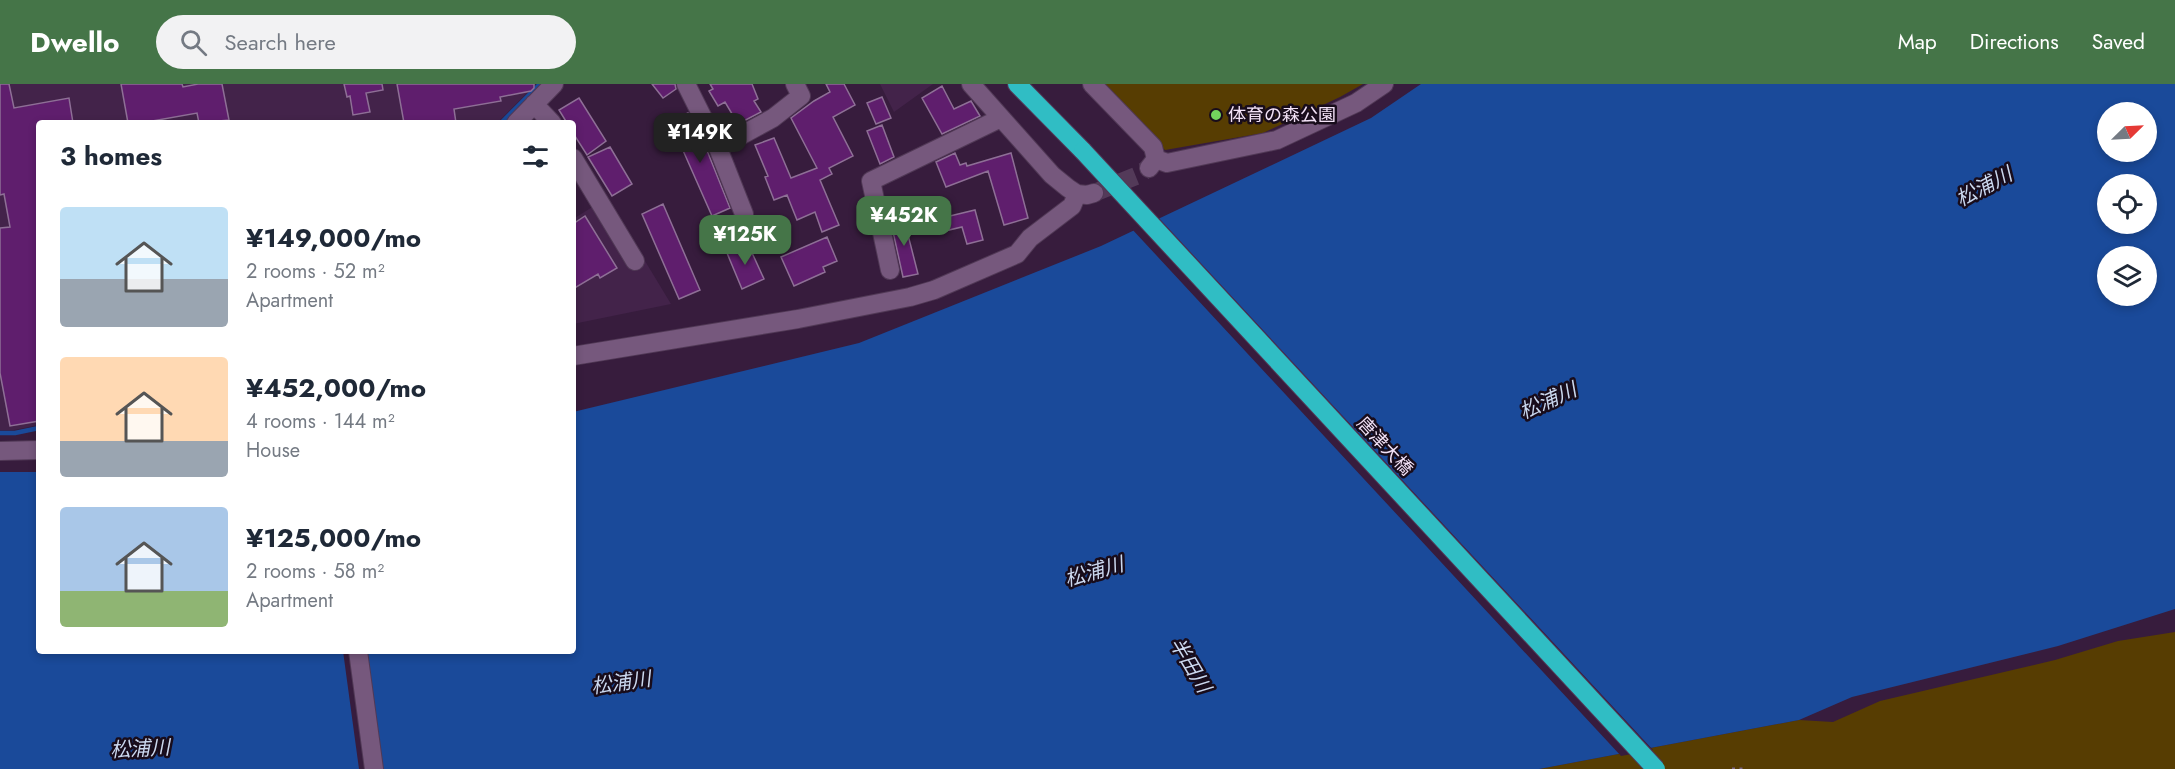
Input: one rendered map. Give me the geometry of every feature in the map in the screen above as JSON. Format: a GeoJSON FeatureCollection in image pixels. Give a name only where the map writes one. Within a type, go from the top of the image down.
{"type":"FeatureCollection","features":[{"type":"Feature","properties":{"kind":"highway"},"geometry":{"type":"LineString","coordinates":[[1017,84],[1083,151]]}},
{"type":"Feature","properties":{"kind":"highway"},"geometry":{"type":"LineString","coordinates":[[1029,84],[1083,151]]}},
{"type":"Feature","properties":{"kind":"highway","name":"唐津大橋"},"geometry":{"type":"LineString","coordinates":[[1083,151],[1656,769]]}},
{"type":"Feature","properties":{"kind":"street"},"geometry":{"type":"LineString","coordinates":[[519,120],[554,84]]}},
{"type":"Feature","properties":{"kind":"street"},"geometry":{"type":"LineString","coordinates":[[686,84],[718,148],[744,214]]}},
{"type":"Feature","properties":{"kind":"street"},"geometry":{"type":"LineString","coordinates":[[718,148],[773,118],[801,96],[795,84]]}},
{"type":"Feature","properties":{"kind":"street"},"geometry":{"type":"LineString","coordinates":[[576,355],[910,297],[934,290],[1017,254],[1030,238],[1072,206],[1085,193],[1068,188],[1052,175],[970,84]]}},
{"type":"Feature","properties":{"kind":"street"},"geometry":{"type":"LineString","coordinates":[[1092,84],[1153,147],[1152,164],[1277,140],[1356,103],[1384,84]]}},
{"type":"Feature","properties":{"kind":"street"},"geometry":{"type":"LineString","coordinates":[[534,104],[549,120]]}},
{"type":"Feature","properties":{"kind":"street"},"geometry":{"type":"LineString","coordinates":[[890,270],[871,181],[1001,118]]}},
{"type":"Feature","properties":{"kind":"street"},"geometry":{"type":"LineString","coordinates":[[576,163],[635,261]]}},
{"type":"Feature","properties":{"kind":"street"},"geometry":{"type":"LineString","coordinates":[[0,451],[36,450]]}},
{"type":"Feature","properties":{"kind":"street"},"geometry":{"type":"LineString","coordinates":[[358,654],[374,769]]}},
{"type":"Feature","properties":{"kind":"path"},"geometry":{"type":"LineString","coordinates":[[1732,769],[1745,769]]}},
{"type":"Feature","properties":{"kind":"shaded area"},"geometry":{"type":"Polygon","coordinates":[[[0,84],[536,84],[500,120],[36,120],[36,426],[0,430],[0,84]]]}},
{"type":"Feature","properties":{"kind":"shaded area"},"geometry":{"type":"Polygon","coordinates":[[[880,84],[933,84],[894,112],[880,84]]]}},
{"type":"Feature","properties":{"kind":"shaded area","name":"体育の森公園"},"geometry":{"type":"Polygon","coordinates":[[[1101,84],[1363,84],[1263,133],[1165,150],[1101,84]]]}},
{"type":"Feature","properties":{"kind":"shaded area"},"geometry":{"type":"Polygon","coordinates":[[[607,198],[671,304],[576,323],[576,217],[607,198]]]}},
{"type":"Feature","properties":{"kind":"shaded area"},"geometry":{"type":"Polygon","coordinates":[[[2175,632],[2175,769],[1539,769],[1799,720],[1833,722],[1880,701],[2055,660],[2118,641],[2175,632]]]}},
{"type":"Feature","properties":{"kind":"water"},"geometry":{"type":"Polygon","coordinates":[[[1421,84],[2175,84],[2175,609],[2058,646],[1852,697],[1799,720],[1539,769],[0,769],[0,472],[36,472],[36,654],[576,654],[576,411],[859,343],[1101,246],[1371,118],[1421,84]]]}},
{"type":"Feature","properties":{"kind":"pier"},"geometry":{"type":"Polygon","coordinates":[[[1157,216],[1653,750],[1621,756],[1131,228],[1157,216]]]}},
{"type":"Feature","properties":{"kind":"pier"},"geometry":{"type":"Polygon","coordinates":[[[343,654],[367,654],[382,769],[359,769],[343,654]]]}},
{"type":"Feature","properties":{"kind":"building"},"geometry":{"type":"Polygon","coordinates":[[[0,84],[9,84],[14,108],[69,98],[73,120],[36,120],[36,422],[10,426],[0,373],[0,228],[10,227],[4,194],[0,195],[0,84]]]}},
{"type":"Feature","properties":{"kind":"building"},"geometry":{"type":"Polygon","coordinates":[[[121,84],[182,84],[183,87],[198,84],[222,84],[229,120],[198,120],[197,113],[158,120],[127,120],[121,84]]]}},
{"type":"Feature","properties":{"kind":"building"},"geometry":{"type":"Polygon","coordinates":[[[344,84],[382,84],[383,90],[366,93],[370,112],[353,115],[350,96],[347,97],[344,84]]]}},
{"type":"Feature","properties":{"kind":"building"},"geometry":{"type":"Polygon","coordinates":[[[397,84],[534,84],[531,91],[500,97],[501,101],[454,109],[456,120],[403,120],[397,84]]]}},
{"type":"Feature","properties":{"kind":"building"},"geometry":{"type":"Polygon","coordinates":[[[652,84],[675,84],[676,89],[663,98],[652,84]]]}},
{"type":"Feature","properties":{"kind":"building"},"geometry":{"type":"Polygon","coordinates":[[[710,84],[752,84],[758,99],[754,101],[761,112],[738,124],[725,102],[718,106],[709,91],[713,89],[710,84]]]}},
{"type":"Feature","properties":{"kind":"building"},"geometry":{"type":"Polygon","coordinates":[[[826,84],[844,84],[855,105],[833,117],[853,156],[829,168],[832,174],[820,180],[839,225],[822,232],[815,212],[797,220],[787,195],[774,200],[765,177],[768,176],[755,145],[774,138],[791,178],[817,168],[791,118],[830,92],[826,84]]]}},
{"type":"Feature","properties":{"kind":"building"},"geometry":{"type":"Polygon","coordinates":[[[942,86],[954,109],[971,101],[980,116],[942,134],[922,98],[942,86]]]}},
{"type":"Feature","properties":{"kind":"building"},"geometry":{"type":"Polygon","coordinates":[[[882,97],[891,118],[876,124],[867,103],[882,97]]]}},
{"type":"Feature","properties":{"kind":"building"},"geometry":{"type":"Polygon","coordinates":[[[579,98],[606,141],[587,155],[576,138],[576,120],[565,120],[559,110],[579,98]]]}},
{"type":"Feature","properties":{"kind":"building"},"geometry":{"type":"Polygon","coordinates":[[[688,113],[708,153],[730,208],[712,216],[670,121],[688,113]]]}},
{"type":"Feature","properties":{"kind":"building"},"geometry":{"type":"Polygon","coordinates":[[[882,125],[894,157],[880,164],[867,131],[882,125]]]}},
{"type":"Feature","properties":{"kind":"building"},"geometry":{"type":"Polygon","coordinates":[[[610,147],[632,184],[612,196],[588,157],[610,147]]]}},
{"type":"Feature","properties":{"kind":"building"},"geometry":{"type":"Polygon","coordinates":[[[955,153],[960,165],[966,163],[967,166],[1011,153],[1028,218],[1004,225],[988,171],[946,187],[936,162],[955,153]]]}},
{"type":"Feature","properties":{"kind":"building"},"geometry":{"type":"Polygon","coordinates":[[[663,204],[700,290],[679,299],[642,214],[663,204]]]}},
{"type":"Feature","properties":{"kind":"building"},"geometry":{"type":"Polygon","coordinates":[[[975,210],[983,240],[967,244],[962,227],[932,234],[929,221],[975,210]]]}},
{"type":"Feature","properties":{"kind":"building"},"geometry":{"type":"Polygon","coordinates":[[[900,214],[904,228],[906,227],[918,274],[903,277],[890,218],[900,214]]]}},
{"type":"Feature","properties":{"kind":"building"},"geometry":{"type":"Polygon","coordinates":[[[585,216],[617,268],[600,278],[598,274],[576,287],[576,222],[585,216]]]}},
{"type":"Feature","properties":{"kind":"building"},"geometry":{"type":"Polygon","coordinates":[[[827,237],[837,261],[823,267],[825,272],[794,286],[781,257],[827,237]]]}},
{"type":"Feature","properties":{"kind":"building"},"geometry":{"type":"Polygon","coordinates":[[[748,244],[764,279],[742,289],[727,253],[748,244]]]}},
{"type":"Feature","properties":{"kind":"waterway"},"geometry":{"type":"LineString","coordinates":[[504,120],[540,84]]}},
{"type":"Feature","properties":{"kind":"waterway"},"geometry":{"type":"LineString","coordinates":[[0,433],[15,433],[36,429]]}},
{"type":"Feature","properties":{"kind":"tunnel"},"geometry":{"type":"LineString","coordinates":[[1094,193],[1136,176],[1149,168]]}},
{"type":"Feature","properties":{"kind":"place","name":"体育の森公園"},"geometry":{"type":"Point","coordinates":[1216,115]}},
{"type":"Feature","properties":{"kind":"water label","name":"松浦川"},"geometry":{"type":"Point","coordinates":[1984,187]}},
{"type":"Feature","properties":{"kind":"water label","name":"松浦川"},"geometry":{"type":"Point","coordinates":[1548,401]}},
{"type":"Feature","properties":{"kind":"water label","name":"松浦川"},"geometry":{"type":"Point","coordinates":[1094,572]}},
{"type":"Feature","properties":{"kind":"water label","name":"半田川"},"geometry":{"type":"Point","coordinates":[1190,665]}},
{"type":"Feature","properties":{"kind":"water label","name":"松浦川"},"geometry":{"type":"Point","coordinates":[621,683]}},
{"type":"Feature","properties":{"kind":"water label","name":"松浦川"},"geometry":{"type":"Point","coordinates":[140,749]}}]}
